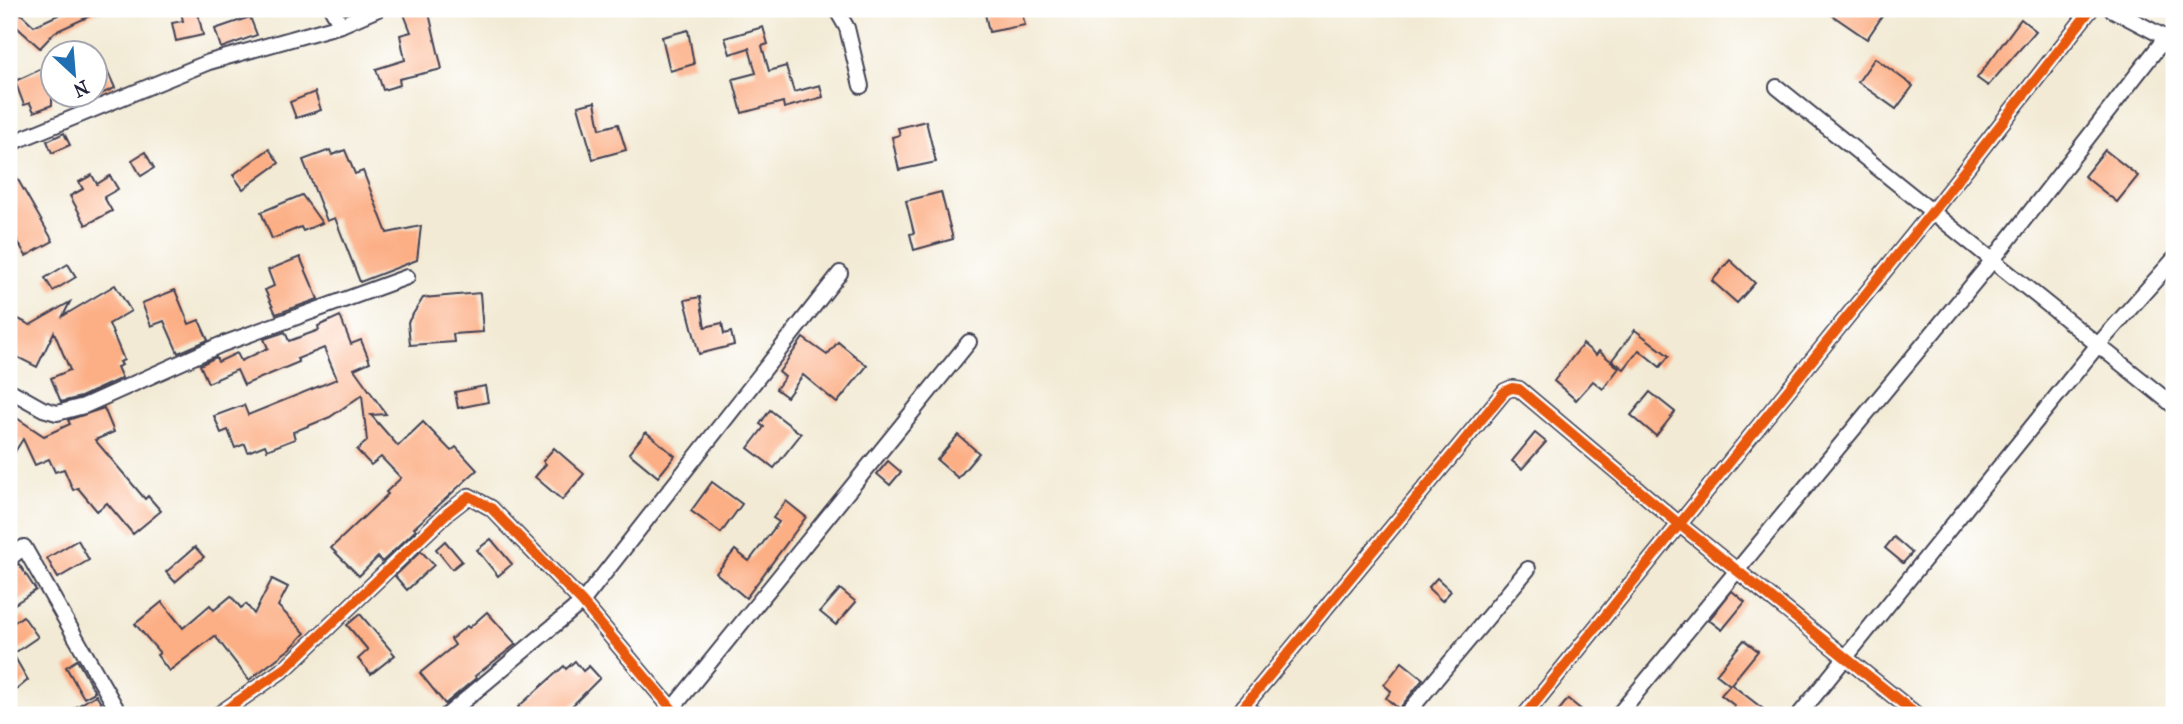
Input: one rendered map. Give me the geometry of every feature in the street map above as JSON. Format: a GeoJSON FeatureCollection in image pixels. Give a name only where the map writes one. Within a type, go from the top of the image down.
{"type":"FeatureCollection","features":[{"type":"Feature","properties":{"kind":"street"},"geometry":{"type":"LineString","coordinates":[[332,9],[341,25]]}},
{"type":"Feature","properties":{"kind":"street"},"geometry":{"type":"LineString","coordinates":[[9,144],[209,62],[341,25],[378,9]]}},
{"type":"Feature","properties":{"kind":"street"},"geometry":{"type":"LineString","coordinates":[[836,9],[847,29],[861,86]]}},
{"type":"Feature","properties":{"kind":"street"},"geometry":{"type":"LineString","coordinates":[[1525,715],[1932,212],[2091,9]]}},
{"type":"Feature","properties":{"kind":"street"},"geometry":{"type":"LineString","coordinates":[[1618,715],[1992,261],[2170,40],[2112,9]]}},
{"type":"Feature","properties":{"kind":"street"},"geometry":{"type":"LineString","coordinates":[[1777,88],[2174,406]]}},
{"type":"Feature","properties":{"kind":"street"},"geometry":{"type":"LineString","coordinates":[[1799,715],[2097,346],[2174,259]]}},
{"type":"Feature","properties":{"kind":"street"},"geometry":{"type":"LineString","coordinates":[[447,715],[582,601],[839,273]]}},
{"type":"Feature","properties":{"kind":"street"},"geometry":{"type":"LineString","coordinates":[[9,390],[43,410],[57,413],[84,406],[220,345],[407,277]]}},
{"type":"Feature","properties":{"kind":"street"},"geometry":{"type":"LineString","coordinates":[[218,715],[287,667],[397,560],[469,496],[491,508],[582,601],[672,713],[970,342]]}},
{"type":"Feature","properties":{"kind":"street"},"geometry":{"type":"LineString","coordinates":[[1257,715],[1241,711],[1505,391],[1512,388],[1518,389],[1679,524],[1917,715]]}},
{"type":"Feature","properties":{"kind":"street"},"geometry":{"type":"LineString","coordinates":[[9,559],[24,547],[121,715]]}},
{"type":"Feature","properties":{"kind":"street"},"geometry":{"type":"LineString","coordinates":[[1406,715],[1528,569]]}},
{"type":"Feature","properties":{"kind":"building"},"geometry":{"type":"Polygon","coordinates":[[[16,9],[34,26],[71,9],[105,9],[55,32],[49,38],[38,38],[38,46],[9,20],[16,9]]]}},
{"type":"Feature","properties":{"kind":"building"},"geometry":{"type":"Polygon","coordinates":[[[197,9],[203,35],[176,41],[172,23],[183,21],[181,12],[197,9]]]}},
{"type":"Feature","properties":{"kind":"building"},"geometry":{"type":"Polygon","coordinates":[[[402,9],[428,9],[442,69],[399,79],[400,85],[383,90],[376,69],[405,60],[400,35],[411,32],[402,9]]]}},
{"type":"Feature","properties":{"kind":"building"},"geometry":{"type":"Polygon","coordinates":[[[984,9],[1021,9],[1025,25],[989,32],[984,9]]]}},
{"type":"Feature","properties":{"kind":"building"},"geometry":{"type":"Polygon","coordinates":[[[1823,9],[1887,9],[1867,39],[1823,9]]]}},
{"type":"Feature","properties":{"kind":"building"},"geometry":{"type":"Polygon","coordinates":[[[250,17],[257,35],[221,48],[215,29],[250,17]]]}},
{"type":"Feature","properties":{"kind":"building"},"geometry":{"type":"Polygon","coordinates":[[[2021,19],[2036,31],[1988,86],[1977,78],[2021,19]]]}},
{"type":"Feature","properties":{"kind":"building"},"geometry":{"type":"Polygon","coordinates":[[[763,27],[768,44],[762,46],[769,71],[786,66],[794,92],[820,85],[823,97],[784,108],[783,102],[742,113],[733,79],[756,73],[749,48],[730,54],[725,38],[763,27]]]}},
{"type":"Feature","properties":{"kind":"building"},"geometry":{"type":"Polygon","coordinates":[[[688,30],[694,64],[670,71],[662,37],[688,30]]]}},
{"type":"Feature","properties":{"kind":"building"},"geometry":{"type":"Polygon","coordinates":[[[1875,58],[1913,86],[1896,109],[1858,82],[1875,58]]]}},
{"type":"Feature","properties":{"kind":"building"},"geometry":{"type":"Polygon","coordinates":[[[38,70],[38,108],[44,108],[34,112],[30,103],[24,105],[15,81],[38,70]]]}},
{"type":"Feature","properties":{"kind":"building"},"geometry":{"type":"Polygon","coordinates":[[[108,72],[115,88],[108,91],[108,72]]]}},
{"type":"Feature","properties":{"kind":"building"},"geometry":{"type":"Polygon","coordinates":[[[315,92],[321,110],[296,118],[290,102],[315,92]]]}},
{"type":"Feature","properties":{"kind":"building"},"geometry":{"type":"Polygon","coordinates":[[[595,102],[600,129],[618,124],[626,150],[593,159],[578,106],[595,102]]]}},
{"type":"Feature","properties":{"kind":"building"},"geometry":{"type":"Polygon","coordinates":[[[926,121],[936,162],[899,170],[892,137],[900,135],[898,128],[926,121]]]}},
{"type":"Feature","properties":{"kind":"building"},"geometry":{"type":"Polygon","coordinates":[[[64,133],[70,145],[52,153],[47,141],[64,133]]]}},
{"type":"Feature","properties":{"kind":"building"},"geometry":{"type":"Polygon","coordinates":[[[269,149],[279,163],[243,189],[233,175],[269,149]]]}},
{"type":"Feature","properties":{"kind":"building"},"geometry":{"type":"Polygon","coordinates":[[[330,150],[332,155],[345,150],[355,174],[363,171],[387,233],[421,226],[417,260],[360,282],[335,218],[327,221],[303,160],[330,150]]]}},
{"type":"Feature","properties":{"kind":"building"},"geometry":{"type":"Polygon","coordinates":[[[2105,150],[2138,176],[2117,202],[2084,176],[2105,150]]]}},
{"type":"Feature","properties":{"kind":"building"},"geometry":{"type":"Polygon","coordinates":[[[145,152],[154,168],[141,176],[132,160],[145,152]]]}},
{"type":"Feature","properties":{"kind":"building"},"geometry":{"type":"Polygon","coordinates":[[[9,164],[53,241],[26,256],[9,226],[9,164]]]}},
{"type":"Feature","properties":{"kind":"building"},"geometry":{"type":"Polygon","coordinates":[[[92,175],[97,184],[110,176],[118,189],[104,197],[112,211],[86,225],[70,196],[83,189],[79,182],[92,175]]]}},
{"type":"Feature","properties":{"kind":"building"},"geometry":{"type":"Polygon","coordinates":[[[941,192],[953,239],[914,250],[910,234],[914,233],[906,201],[941,192]]]}},
{"type":"Feature","properties":{"kind":"building"},"geometry":{"type":"Polygon","coordinates":[[[302,195],[322,223],[303,231],[301,227],[272,239],[261,212],[302,195]]]}},
{"type":"Feature","properties":{"kind":"building"},"geometry":{"type":"Polygon","coordinates":[[[300,257],[318,299],[276,314],[265,290],[274,286],[268,270],[300,257]]]}},
{"type":"Feature","properties":{"kind":"building"},"geometry":{"type":"Polygon","coordinates":[[[1730,260],[1755,283],[1737,303],[1712,281],[1730,260]]]}},
{"type":"Feature","properties":{"kind":"building"},"geometry":{"type":"Polygon","coordinates":[[[68,264],[76,277],[53,291],[45,278],[68,264]]]}},
{"type":"Feature","properties":{"kind":"building"},"geometry":{"type":"Polygon","coordinates":[[[115,285],[131,311],[109,324],[124,360],[120,362],[122,365],[117,367],[122,378],[81,397],[61,402],[51,378],[70,370],[54,332],[37,367],[9,353],[9,314],[30,325],[70,302],[63,316],[115,285]]]}},
{"type":"Feature","properties":{"kind":"building"},"geometry":{"type":"Polygon","coordinates":[[[175,290],[189,324],[199,320],[208,340],[178,353],[164,321],[151,326],[142,303],[175,290]]]}},
{"type":"Feature","properties":{"kind":"building"},"geometry":{"type":"Polygon","coordinates":[[[480,293],[483,332],[453,334],[454,342],[410,345],[408,322],[423,298],[480,293]]]}},
{"type":"Feature","properties":{"kind":"building"},"geometry":{"type":"Polygon","coordinates":[[[700,297],[705,327],[722,323],[724,334],[731,332],[734,345],[699,354],[685,300],[700,297]]]}},
{"type":"Feature","properties":{"kind":"building"},"geometry":{"type":"Polygon","coordinates":[[[340,316],[351,344],[361,340],[370,362],[354,369],[386,414],[371,415],[398,446],[423,422],[451,451],[456,447],[477,470],[414,528],[416,530],[382,562],[378,557],[359,576],[331,548],[388,494],[386,492],[401,478],[381,457],[371,465],[357,450],[367,441],[362,395],[330,417],[293,432],[295,439],[267,450],[265,445],[248,452],[245,444],[235,448],[228,430],[221,433],[214,416],[244,405],[248,415],[337,379],[324,348],[297,359],[299,362],[244,385],[237,370],[208,383],[200,365],[216,357],[218,362],[237,353],[241,361],[268,348],[264,339],[285,332],[289,341],[319,330],[318,326],[340,316]]]}},
{"type":"Feature","properties":{"kind":"building"},"geometry":{"type":"Polygon","coordinates":[[[1635,330],[1669,356],[1660,367],[1639,350],[1624,369],[1612,360],[1635,330]]]}},
{"type":"Feature","properties":{"kind":"building"},"geometry":{"type":"Polygon","coordinates":[[[803,338],[827,355],[838,342],[867,366],[837,403],[803,375],[787,397],[776,389],[785,377],[779,372],[803,338]]]}},
{"type":"Feature","properties":{"kind":"building"},"geometry":{"type":"Polygon","coordinates":[[[1583,344],[1596,355],[1599,351],[1619,368],[1603,389],[1593,381],[1576,400],[1554,381],[1583,344]]]}},
{"type":"Feature","properties":{"kind":"building"},"geometry":{"type":"Polygon","coordinates":[[[485,386],[488,402],[458,408],[455,392],[485,386]]]}},
{"type":"Feature","properties":{"kind":"building"},"geometry":{"type":"Polygon","coordinates":[[[1650,392],[1675,412],[1656,436],[1631,415],[1650,392]]]}},
{"type":"Feature","properties":{"kind":"building"},"geometry":{"type":"Polygon","coordinates":[[[104,408],[114,432],[95,440],[145,499],[148,496],[161,511],[133,534],[107,503],[97,511],[78,488],[73,490],[64,469],[55,472],[49,459],[35,465],[23,439],[9,461],[9,413],[44,436],[70,424],[68,420],[104,408]]]}},
{"type":"Feature","properties":{"kind":"building"},"geometry":{"type":"Polygon","coordinates":[[[770,410],[801,434],[774,468],[748,448],[764,427],[760,424],[770,410]]]}},
{"type":"Feature","properties":{"kind":"building"},"geometry":{"type":"Polygon","coordinates":[[[646,432],[675,456],[658,477],[629,453],[646,432]]]}},
{"type":"Feature","properties":{"kind":"building"},"geometry":{"type":"Polygon","coordinates":[[[1535,433],[1546,442],[1522,469],[1512,461],[1535,433]]]}},
{"type":"Feature","properties":{"kind":"building"},"geometry":{"type":"Polygon","coordinates":[[[958,435],[979,453],[958,478],[937,460],[958,435]]]}},
{"type":"Feature","properties":{"kind":"building"},"geometry":{"type":"Polygon","coordinates":[[[554,448],[584,474],[562,500],[535,477],[554,448]]]}},
{"type":"Feature","properties":{"kind":"building"},"geometry":{"type":"Polygon","coordinates":[[[888,461],[901,472],[890,485],[877,474],[888,461]]]}},
{"type":"Feature","properties":{"kind":"building"},"geometry":{"type":"Polygon","coordinates":[[[712,482],[742,504],[721,533],[691,511],[712,482]]]}},
{"type":"Feature","properties":{"kind":"building"},"geometry":{"type":"Polygon","coordinates":[[[786,501],[806,517],[746,598],[716,573],[735,550],[749,561],[779,522],[773,518],[786,501]]]}},
{"type":"Feature","properties":{"kind":"building"},"geometry":{"type":"Polygon","coordinates":[[[1894,537],[1912,553],[1903,563],[1885,548],[1894,537]]]}},
{"type":"Feature","properties":{"kind":"building"},"geometry":{"type":"Polygon","coordinates":[[[491,539],[512,564],[498,576],[477,550],[491,539]]]}},
{"type":"Feature","properties":{"kind":"building"},"geometry":{"type":"Polygon","coordinates":[[[78,540],[89,560],[58,578],[47,558],[78,540]]]}},
{"type":"Feature","properties":{"kind":"building"},"geometry":{"type":"Polygon","coordinates":[[[445,541],[462,561],[452,569],[436,549],[445,541]]]}},
{"type":"Feature","properties":{"kind":"building"},"geometry":{"type":"Polygon","coordinates":[[[195,547],[204,557],[175,582],[166,572],[195,547]]]}},
{"type":"Feature","properties":{"kind":"building"},"geometry":{"type":"Polygon","coordinates":[[[421,551],[434,565],[407,590],[395,576],[421,551]]]}},
{"type":"Feature","properties":{"kind":"building"},"geometry":{"type":"Polygon","coordinates":[[[19,564],[36,590],[13,605],[9,598],[9,586],[14,583],[9,575],[9,568],[19,564]]]}},
{"type":"Feature","properties":{"kind":"building"},"geometry":{"type":"Polygon","coordinates":[[[1437,578],[1451,591],[1442,601],[1428,588],[1437,578]]]}},
{"type":"Feature","properties":{"kind":"building"},"geometry":{"type":"Polygon","coordinates":[[[272,579],[288,587],[278,606],[305,633],[291,648],[249,680],[215,636],[169,671],[157,655],[160,653],[135,624],[162,602],[183,628],[210,605],[214,610],[231,596],[241,608],[246,604],[254,614],[272,579]]]}},
{"type":"Feature","properties":{"kind":"building"},"geometry":{"type":"Polygon","coordinates":[[[840,589],[856,602],[836,625],[820,612],[840,589]]]}},
{"type":"Feature","properties":{"kind":"building"},"geometry":{"type":"Polygon","coordinates":[[[1732,591],[1745,602],[1722,630],[1709,620],[1732,591]]]}},
{"type":"Feature","properties":{"kind":"building"},"geometry":{"type":"Polygon","coordinates":[[[487,612],[516,644],[445,704],[420,673],[455,645],[451,639],[487,612]]]}},
{"type":"Feature","properties":{"kind":"building"},"geometry":{"type":"Polygon","coordinates":[[[360,614],[395,655],[371,674],[358,659],[368,650],[347,625],[360,614]]]}},
{"type":"Feature","properties":{"kind":"building"},"geometry":{"type":"Polygon","coordinates":[[[23,616],[38,637],[13,654],[28,680],[9,696],[9,626],[23,616]]]}},
{"type":"Feature","properties":{"kind":"building"},"geometry":{"type":"Polygon","coordinates":[[[1744,640],[1758,651],[1731,684],[1771,715],[1728,715],[1735,706],[1721,695],[1730,685],[1716,674],[1744,640]]]}},
{"type":"Feature","properties":{"kind":"building"},"geometry":{"type":"Polygon","coordinates":[[[77,660],[95,692],[84,698],[66,667],[77,660]]]}},
{"type":"Feature","properties":{"kind":"building"},"geometry":{"type":"Polygon","coordinates":[[[575,661],[583,671],[589,666],[600,678],[563,715],[526,715],[518,707],[564,666],[566,669],[575,661]]]}},
{"type":"Feature","properties":{"kind":"building"},"geometry":{"type":"Polygon","coordinates":[[[1402,662],[1423,679],[1399,709],[1386,698],[1391,691],[1384,685],[1402,662]]]}},
{"type":"Feature","properties":{"kind":"building"},"geometry":{"type":"Polygon","coordinates":[[[96,695],[108,715],[63,715],[96,695]]]}},
{"type":"Feature","properties":{"kind":"building"},"geometry":{"type":"Polygon","coordinates":[[[1568,699],[1588,715],[1555,715],[1568,699]]]}},
{"type":"Feature","properties":{"kind":"cycle path"},"geometry":{"type":"LineString","coordinates":[[1525,715],[1932,212],[2091,9]]}},
{"type":"Feature","properties":{"kind":"cycle path"},"geometry":{"type":"LineString","coordinates":[[1237,715],[1505,391],[1512,388],[1519,389],[1679,524],[1917,715]]}},
{"type":"Feature","properties":{"kind":"cycle path"},"geometry":{"type":"LineString","coordinates":[[218,715],[287,667],[446,514],[469,496],[491,508],[582,602],[677,715]]}}]}
